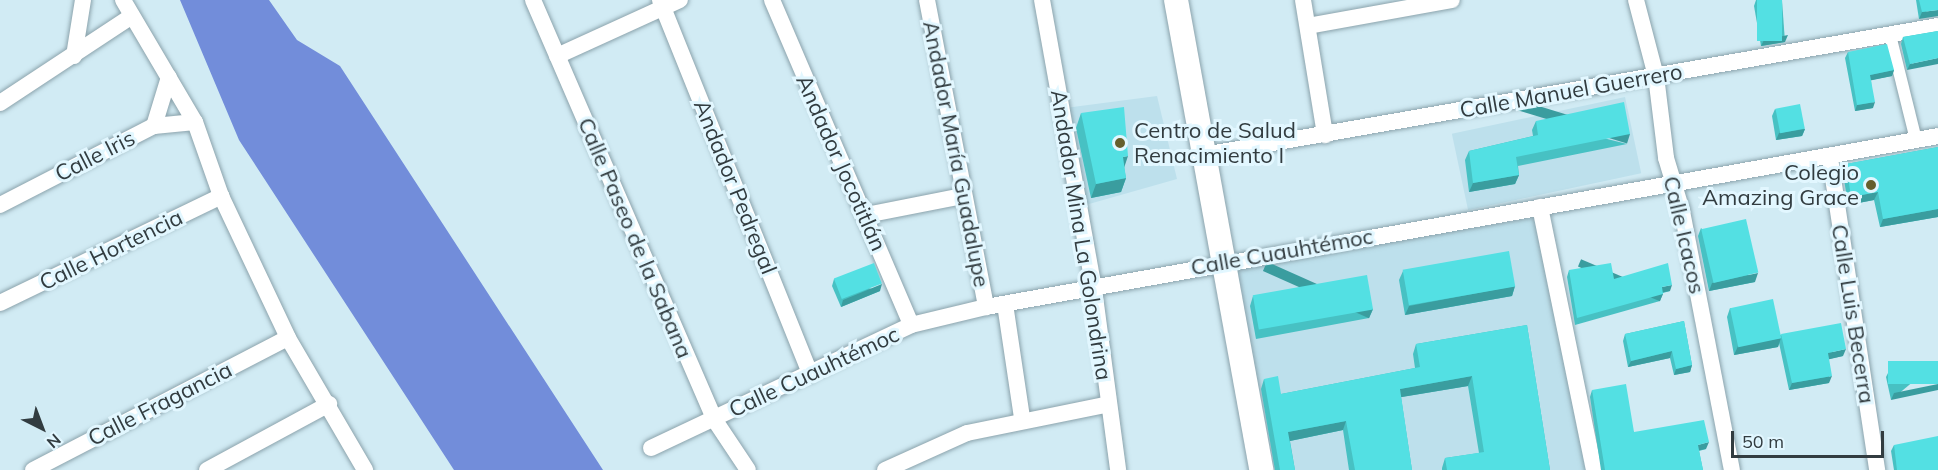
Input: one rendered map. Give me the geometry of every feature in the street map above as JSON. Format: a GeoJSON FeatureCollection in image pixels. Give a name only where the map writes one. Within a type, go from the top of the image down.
{"type":"FeatureCollection","features":[{"type":"Feature","properties":{"kind":"main road"},"geometry":{"type":"LineString","coordinates":[[1176,0],[1204,154],[1220,262],[1261,470]]}},
{"type":"Feature","properties":{"kind":"street"},"geometry":{"type":"LineString","coordinates":[[74,56],[83,0]]}},
{"type":"Feature","properties":{"kind":"street"},"geometry":{"type":"LineString","coordinates":[[123,0],[195,122],[221,196],[288,338],[366,470]]}},
{"type":"Feature","properties":{"kind":"street","name":"Calle Paseo de la Sabana"},"geometry":{"type":"LineString","coordinates":[[533,0],[714,419],[748,470]]}},
{"type":"Feature","properties":{"kind":"street"},"geometry":{"type":"LineString","coordinates":[[557,56],[661,3],[680,0]]}},
{"type":"Feature","properties":{"kind":"street","name":"Andador Jocotitlán"},"geometry":{"type":"LineString","coordinates":[[772,0],[912,326]]}},
{"type":"Feature","properties":{"kind":"street","name":"Andador María Guadalupe"},"geometry":{"type":"LineString","coordinates":[[927,0],[986,308]]}},
{"type":"Feature","properties":{"kind":"street","name":"Andador Mina La Golondrina"},"geometry":{"type":"LineString","coordinates":[[1042,0],[1094,289],[1118,470]]}},
{"type":"Feature","properties":{"kind":"street"},"geometry":{"type":"LineString","coordinates":[[1303,0],[1325,135]]}},
{"type":"Feature","properties":{"kind":"street"},"geometry":{"type":"LineString","coordinates":[[1308,26],[1452,0]]}},
{"type":"Feature","properties":{"kind":"street","name":"Calle Icacos"},"geometry":{"type":"LineString","coordinates":[[1636,0],[1656,76],[1674,184],[1732,470]]}},
{"type":"Feature","properties":{"kind":"street","name":"Andador Pedregal"},"geometry":{"type":"LineString","coordinates":[[661,3],[810,374]]}},
{"type":"Feature","properties":{"kind":"street"},"geometry":{"type":"LineString","coordinates":[[0,103],[132,16]]}},
{"type":"Feature","properties":{"kind":"street","name":"Calle Manuel Guerrero"},"geometry":{"type":"LineString","coordinates":[[1204,154],[1325,135],[1938,26]]}},
{"type":"Feature","properties":{"kind":"street"},"geometry":{"type":"LineString","coordinates":[[1890,34],[1916,140]]}},
{"type":"Feature","properties":{"kind":"street"},"geometry":{"type":"LineString","coordinates":[[154,126],[169,77]]}},
{"type":"Feature","properties":{"kind":"street","name":"Calle Iris"},"geometry":{"type":"LineString","coordinates":[[0,205],[154,126],[195,122]]}},
{"type":"Feature","properties":{"kind":"street","name":"Calle Cuauhtémoc"},"geometry":{"type":"LineString","coordinates":[[651,448],[912,326],[986,308],[1094,289],[1220,262],[1830,158],[1938,136]]}},
{"type":"Feature","properties":{"kind":"street","name":"Calle Luis Becerra"},"geometry":{"type":"LineString","coordinates":[[1830,158],[1877,470]]}},
{"type":"Feature","properties":{"kind":"street","name":"Calle Hortencia"},"geometry":{"type":"LineString","coordinates":[[0,303],[221,196]]}},
{"type":"Feature","properties":{"kind":"street"},"geometry":{"type":"LineString","coordinates":[[866,215],[963,196]]}},
{"type":"Feature","properties":{"kind":"street"},"geometry":{"type":"LineString","coordinates":[[1540,207],[1594,470]]}},
{"type":"Feature","properties":{"kind":"street","name":"Andador María Guadalupe"},"geometry":{"type":"LineString","coordinates":[[1005,304],[1022,418]]}},
{"type":"Feature","properties":{"kind":"street","name":"Calle Fragancia"},"geometry":{"type":"LineString","coordinates":[[33,470],[288,338]]}},
{"type":"Feature","properties":{"kind":"street"},"geometry":{"type":"LineString","coordinates":[[207,470],[329,404]]}},
{"type":"Feature","properties":{"kind":"street"},"geometry":{"type":"LineString","coordinates":[[885,470],[967,433],[1022,418],[1108,404]]}},
{"type":"Feature","properties":{"kind":"shaded area","name":"Centro de Salud Renacimiento I"},"geometry":{"type":"Polygon","coordinates":[[[1157,96],[1177,179],[1082,206],[1065,108],[1157,96]]]}},
{"type":"Feature","properties":{"kind":"shaded area"},"geometry":{"type":"Polygon","coordinates":[[[1625,97],[1641,173],[1468,210],[1452,134],[1625,97]]]}},
{"type":"Feature","properties":{"kind":"shaded area"},"geometry":{"type":"Polygon","coordinates":[[[1534,218],[1587,470],[1271,470],[1230,267],[1534,218]]]}},
{"type":"Feature","properties":{"kind":"water"},"geometry":{"type":"Polygon","coordinates":[[[180,0],[269,0],[297,40],[340,66],[603,470],[454,470],[239,140],[180,0]]]}},
{"type":"Feature","properties":{"kind":"building"},"geometry":{"type":"Polygon","coordinates":[[[1757,0],[1782,0],[1782,41],[1757,41],[1757,0]]]}},
{"type":"Feature","properties":{"kind":"building"},"geometry":{"type":"Polygon","coordinates":[[[1919,0],[1938,0],[1938,10],[1922,12],[1919,0]]]}},
{"type":"Feature","properties":{"kind":"building"},"geometry":{"type":"Polygon","coordinates":[[[1938,31],[1938,58],[1910,64],[1903,37],[1938,31]]]}},
{"type":"Feature","properties":{"kind":"building"},"geometry":{"type":"Polygon","coordinates":[[[1887,44],[1894,70],[1870,75],[1875,102],[1857,105],[1848,52],[1887,44]]]}},
{"type":"Feature","properties":{"kind":"building"},"geometry":{"type":"Polygon","coordinates":[[[1624,102],[1630,134],[1516,157],[1519,175],[1473,183],[1469,151],[1538,135],[1536,121],[1624,102]]]}},
{"type":"Feature","properties":{"kind":"building"},"geometry":{"type":"Polygon","coordinates":[[[1800,104],[1805,129],[1780,133],[1775,109],[1800,104]]]}},
{"type":"Feature","properties":{"kind":"building"},"geometry":{"type":"Polygon","coordinates":[[[1124,107],[1128,156],[1123,157],[1126,178],[1096,184],[1081,113],[1124,107]]]}},
{"type":"Feature","properties":{"kind":"building"},"geometry":{"type":"Polygon","coordinates":[[[1938,147],[1938,209],[1883,219],[1878,192],[1851,197],[1846,164],[1938,147]]]}},
{"type":"Feature","properties":{"kind":"building"},"geometry":{"type":"Polygon","coordinates":[[[1746,219],[1758,273],[1714,283],[1701,229],[1746,219]]]}},
{"type":"Feature","properties":{"kind":"building"},"geometry":{"type":"Polygon","coordinates":[[[1509,251],[1515,286],[1409,305],[1403,270],[1509,251]]]}},
{"type":"Feature","properties":{"kind":"building"},"geometry":{"type":"Polygon","coordinates":[[[874,263],[882,284],[842,299],[834,278],[874,263]]]}},
{"type":"Feature","properties":{"kind":"building"},"geometry":{"type":"Polygon","coordinates":[[[1611,263],[1614,279],[1668,263],[1672,285],[1662,287],[1663,294],[1577,318],[1569,270],[1611,263]]]}},
{"type":"Feature","properties":{"kind":"building"},"geometry":{"type":"Polygon","coordinates":[[[1367,275],[1373,309],[1259,330],[1253,295],[1367,275]]]}},
{"type":"Feature","properties":{"kind":"building"},"geometry":{"type":"Polygon","coordinates":[[[1773,299],[1781,338],[1738,347],[1730,308],[1773,299]]]}},
{"type":"Feature","properties":{"kind":"building"},"geometry":{"type":"Polygon","coordinates":[[[1684,321],[1692,365],[1676,369],[1672,351],[1631,361],[1625,334],[1684,321]]]}},
{"type":"Feature","properties":{"kind":"building"},"geometry":{"type":"Polygon","coordinates":[[[1841,323],[1846,349],[1828,353],[1832,376],[1792,383],[1781,334],[1841,323]]]}},
{"type":"Feature","properties":{"kind":"building"},"geometry":{"type":"Polygon","coordinates":[[[1527,325],[1550,470],[1447,470],[1445,458],[1484,452],[1472,376],[1400,389],[1412,470],[1355,470],[1346,421],[1288,432],[1295,470],[1280,470],[1264,379],[1278,376],[1281,394],[1420,367],[1416,344],[1527,325]]]}},
{"type":"Feature","properties":{"kind":"building"},"geometry":{"type":"Polygon","coordinates":[[[1888,361],[1938,361],[1938,384],[1888,384],[1888,361]]]}},
{"type":"Feature","properties":{"kind":"building"},"geometry":{"type":"Polygon","coordinates":[[[1626,384],[1634,432],[1704,420],[1709,442],[1698,445],[1703,470],[1605,470],[1592,390],[1626,384]]]}},
{"type":"Feature","properties":{"kind":"building"},"geometry":{"type":"Polygon","coordinates":[[[1938,436],[1938,470],[1897,470],[1894,445],[1938,436]]]}},
{"type":"Feature","properties":{"kind":"place","name":"Centro de Salud Renacimiento I"},"geometry":{"type":"Point","coordinates":[1120,143]}},
{"type":"Feature","properties":{"kind":"place","name":"Colegio Amazing Grace"},"geometry":{"type":"Point","coordinates":[1871,185]}}]}
